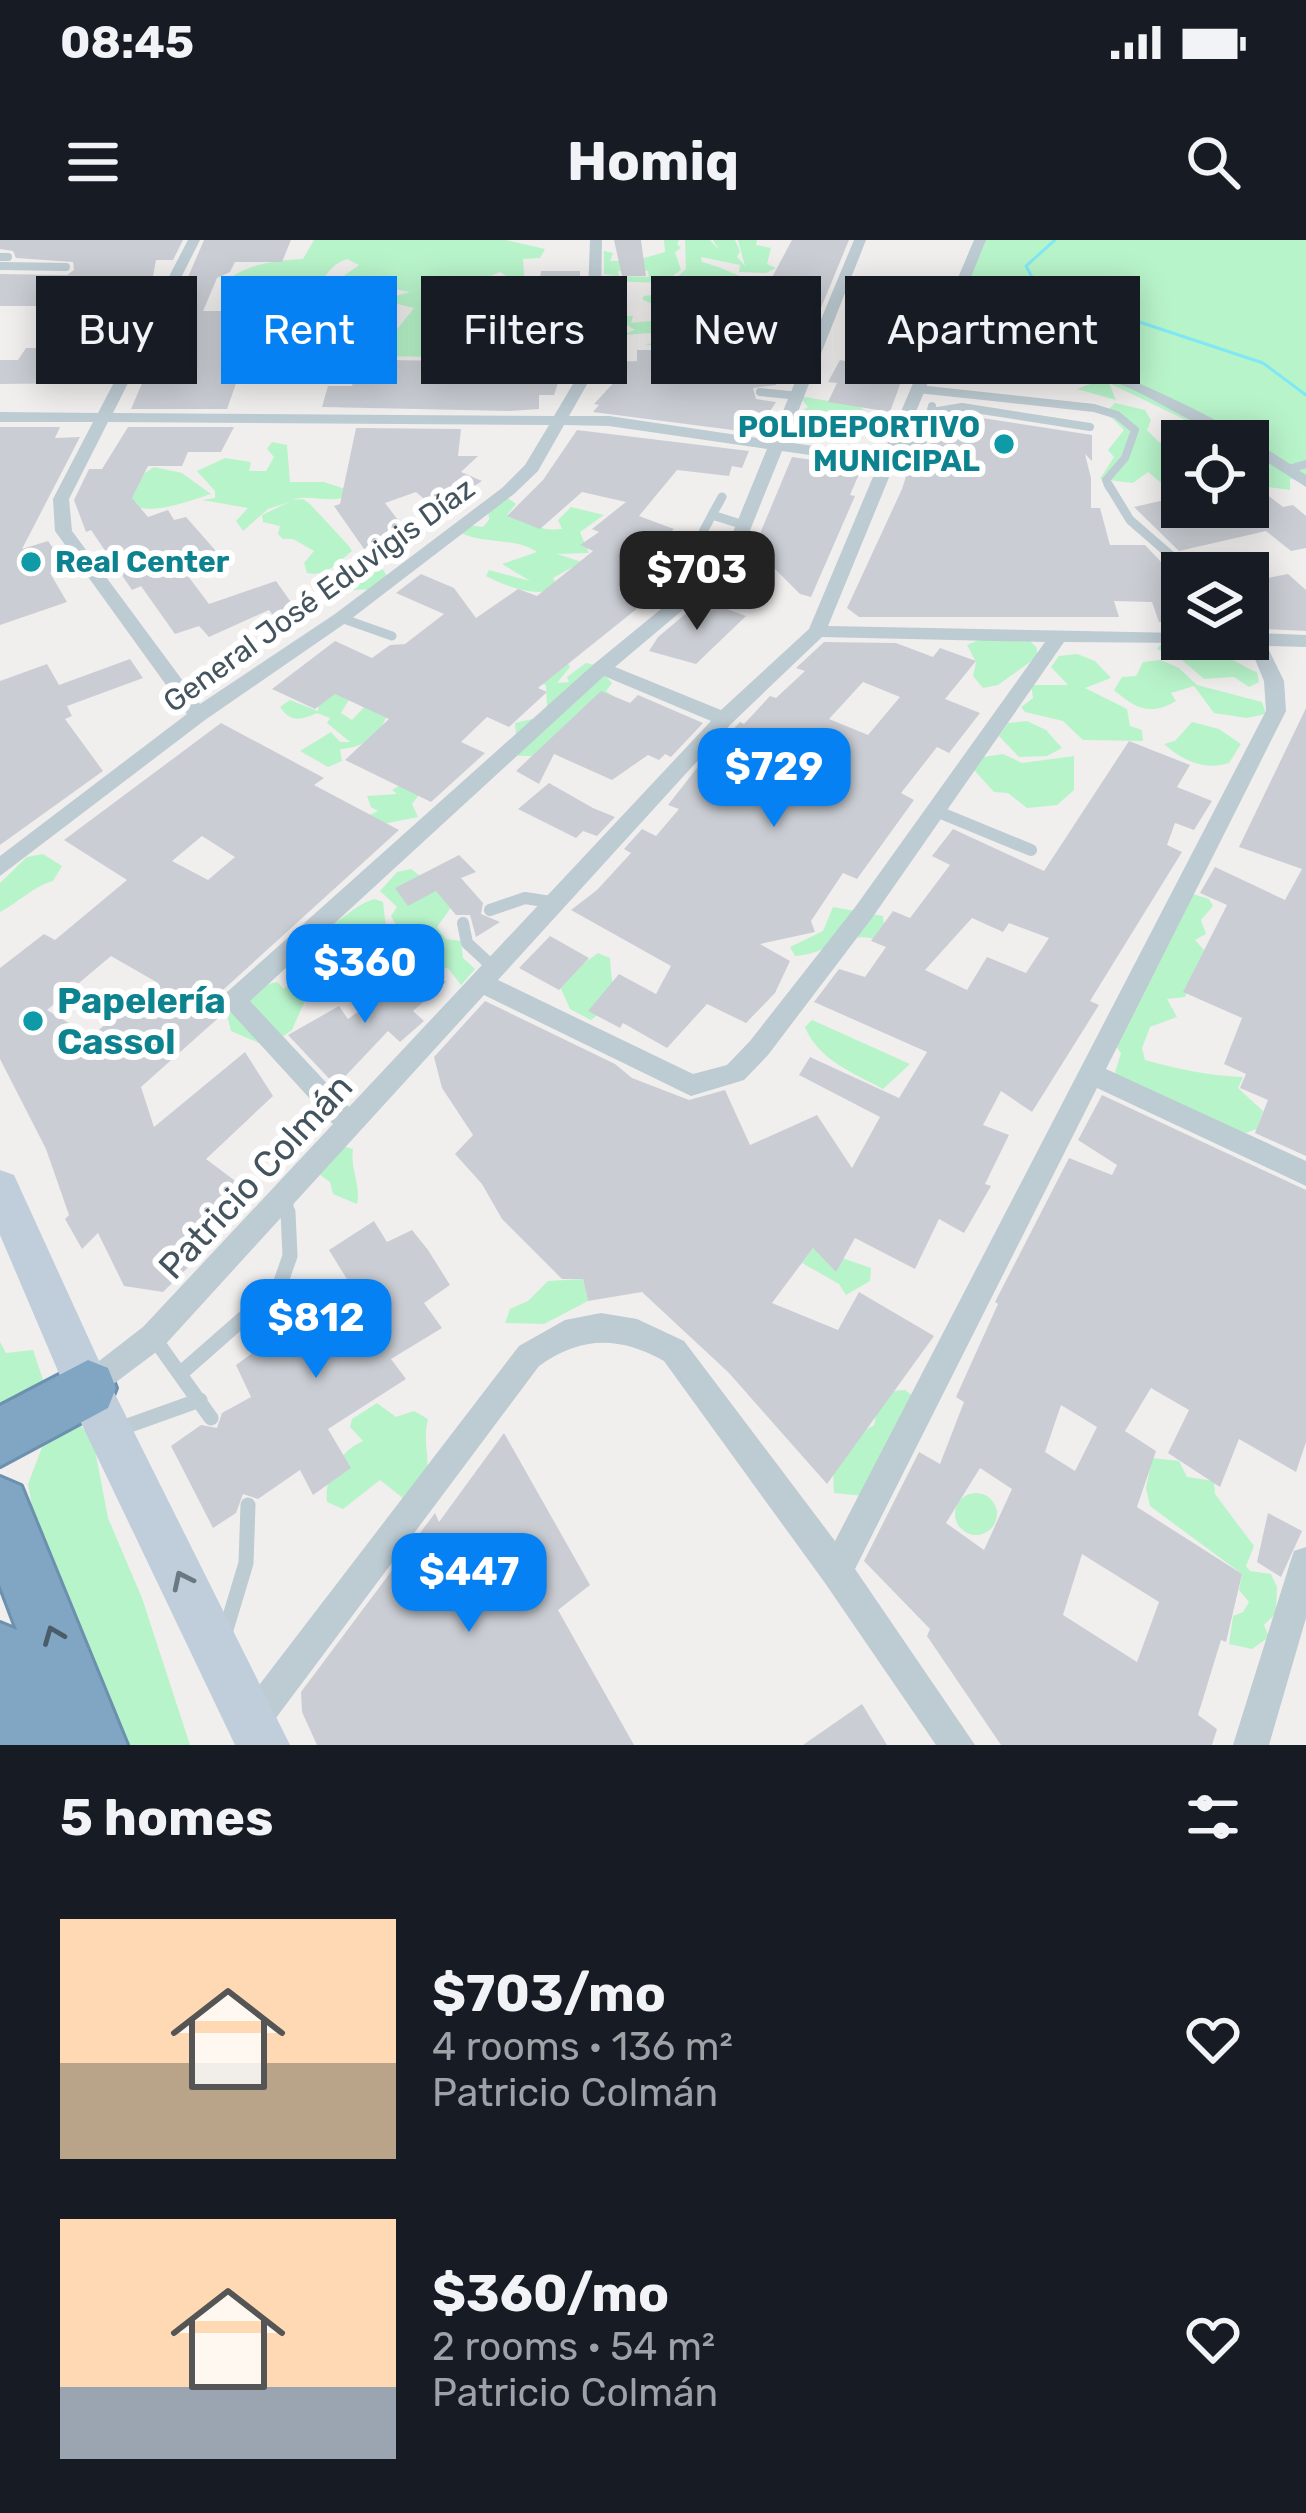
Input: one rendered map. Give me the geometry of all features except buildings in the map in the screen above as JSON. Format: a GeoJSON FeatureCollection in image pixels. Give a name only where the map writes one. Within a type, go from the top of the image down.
{"type":"FeatureCollection","features":[{"type":"Feature","properties":{"kind":"highway"},"geometry":{"type":"LineString","coordinates":[[0,1437],[99,1410]]}},
{"type":"Feature","properties":{"kind":"highway"},"geometry":{"type":"LineString","coordinates":[[0,1507],[94,1745]]}},
{"type":"Feature","properties":{"kind":"highway"},"geometry":{"type":"LineString","coordinates":[[0,1655],[33,1745]]}},
{"type":"Feature","properties":{"kind":"street"},"geometry":{"type":"LineString","coordinates":[[176,276],[194,240]]}},
{"type":"Feature","properties":{"kind":"street","name":"General José Eduvigis Díaz"},"geometry":{"type":"LineString","coordinates":[[595,276],[596,240]]}},
{"type":"Feature","properties":{"kind":"street"},"geometry":{"type":"LineString","coordinates":[[347,1122],[235,1000],[601,668],[730,561],[860,240]]}},
{"type":"Feature","properties":{"kind":"street","name":"Patricio Colmán"},"geometry":{"type":"LineString","coordinates":[[963,276],[980,240]]}},
{"type":"Feature","properties":{"kind":"street"},"geometry":{"type":"LineString","coordinates":[[122,384],[61,499],[60,516],[64,531],[198,716]]}},
{"type":"Feature","properties":{"kind":"street","name":"General José Eduvigis Díaz"},"geometry":{"type":"LineString","coordinates":[[0,868],[198,716],[341,618],[508,491],[532,468],[580,384]]}},
{"type":"Feature","properties":{"kind":"street","name":"Patricio Colmán"},"geometry":{"type":"LineString","coordinates":[[99,1410],[153,1337],[347,1122],[490,977],[724,719],[817,631],[893,452],[927,384]]}},
{"type":"Feature","properties":{"kind":"street"},"geometry":{"type":"LineString","coordinates":[[1134,384],[1298,466],[1306,482]]}},
{"type":"Feature","properties":{"kind":"street"},"geometry":{"type":"LineString","coordinates":[[0,417],[635,423],[780,446],[893,452]]}},
{"type":"Feature","properties":{"kind":"street"},"geometry":{"type":"LineString","coordinates":[[817,631],[1161,639]]}},
{"type":"Feature","properties":{"kind":"street"},"geometry":{"type":"LineString","coordinates":[[1269,637],[1306,640]]}},
{"type":"Feature","properties":{"kind":"street"},"geometry":{"type":"LineString","coordinates":[[490,977],[691,1085],[735,1073],[864,912],[1057,638]]}},
{"type":"Feature","properties":{"kind":"street"},"geometry":{"type":"LineString","coordinates":[[837,1571],[1276,711],[1274,681],[1263,660]]}},
{"type":"Feature","properties":{"kind":"street"},"geometry":{"type":"LineString","coordinates":[[601,668],[724,719]]}},
{"type":"Feature","properties":{"kind":"street"},"geometry":{"type":"LineString","coordinates":[[1093,1074],[1306,1174]]}},
{"type":"Feature","properties":{"kind":"street"},"geometry":{"type":"LineString","coordinates":[[0,1188],[253,1738]]}},
{"type":"Feature","properties":{"kind":"street"},"geometry":{"type":"LineString","coordinates":[[253,1738],[529,1356],[550,1338],[586,1327],[618,1326],[645,1333],[674,1351],[837,1571],[957,1745]]}},
{"type":"Feature","properties":{"kind":"street"},"geometry":{"type":"LineString","coordinates":[[1251,1745],[1306,1563]]}},
{"type":"Feature","properties":{"kind":"lane"},"geometry":{"type":"LineString","coordinates":[[3,260],[66,267]]}},
{"type":"Feature","properties":{"kind":"lane"},"geometry":{"type":"LineString","coordinates":[[893,452],[922,444],[931,412],[926,390],[1094,408],[1117,415],[1135,430],[1134,442],[1121,466],[1106,480],[1110,494],[1167,552]]}},
{"type":"Feature","properties":{"kind":"lane"},"geometry":{"type":"LineString","coordinates":[[760,392],[799,396]]}},
{"type":"Feature","properties":{"kind":"lane"},"geometry":{"type":"LineString","coordinates":[[931,412],[962,407],[1090,427]]}},
{"type":"Feature","properties":{"kind":"lane"},"geometry":{"type":"LineString","coordinates":[[703,532],[722,497]]}},
{"type":"Feature","properties":{"kind":"lane"},"geometry":{"type":"LineString","coordinates":[[712,515],[744,525]]}},
{"type":"Feature","properties":{"kind":"lane"},"geometry":{"type":"LineString","coordinates":[[341,618],[392,636]]}},
{"type":"Feature","properties":{"kind":"lane"},"geometry":{"type":"LineString","coordinates":[[936,811],[1031,850]]}},
{"type":"Feature","properties":{"kind":"lane"},"geometry":{"type":"LineString","coordinates":[[490,910],[525,898],[558,903]]}},
{"type":"Feature","properties":{"kind":"lane"},"geometry":{"type":"LineString","coordinates":[[463,923],[466,943],[490,977]]}},
{"type":"Feature","properties":{"kind":"lane"},"geometry":{"type":"LineString","coordinates":[[180,1374],[279,1286],[290,1256],[287,1189]]}},
{"type":"Feature","properties":{"kind":"lane"},"geometry":{"type":"LineString","coordinates":[[153,1337],[211,1418]]}},
{"type":"Feature","properties":{"kind":"lane"},"geometry":{"type":"LineString","coordinates":[[99,1410],[200,1400]]}},
{"type":"Feature","properties":{"kind":"lane"},"geometry":{"type":"LineString","coordinates":[[218,1654],[246,1563],[248,1505]]}},
{"type":"Feature","properties":{"kind":"green space"},"geometry":{"type":"Polygon","coordinates":[[[314,240],[506,240],[545,249],[540,258],[523,259],[524,276],[500,272],[421,276],[421,356],[397,356],[397,329],[414,308],[397,304],[397,296],[410,292],[397,289],[397,276],[344,276],[359,265],[347,259],[325,276],[233,276],[252,267],[303,259],[314,240]]]}},
{"type":"Feature","properties":{"kind":"green space"},"geometry":{"type":"Polygon","coordinates":[[[664,240],[679,240],[681,248],[675,252],[681,270],[673,276],[651,276],[651,283],[627,282],[627,276],[649,277],[648,271],[639,269],[641,259],[665,252],[664,240]]]}},
{"type":"Feature","properties":{"kind":"green space"},"geometry":{"type":"Polygon","coordinates":[[[685,240],[710,240],[719,250],[713,240],[735,240],[740,251],[737,257],[745,266],[738,240],[757,240],[756,245],[771,248],[767,264],[776,268],[766,273],[739,272],[740,265],[701,257],[702,262],[740,276],[678,276],[686,269],[685,240]]]}},
{"type":"Feature","properties":{"kind":"green space"},"geometry":{"type":"Polygon","coordinates":[[[978,240],[1306,240],[1306,480],[1290,479],[1290,490],[1269,487],[1269,420],[1186,420],[1111,384],[1140,384],[1140,276],[963,276],[978,240]]]}},
{"type":"Feature","properties":{"kind":"green space"},"geometry":{"type":"Polygon","coordinates":[[[604,251],[613,253],[610,261],[625,261],[636,270],[618,271],[619,276],[604,274],[604,251]]]}},
{"type":"Feature","properties":{"kind":"green space"},"geometry":{"type":"Polygon","coordinates":[[[627,316],[633,316],[631,323],[651,321],[651,334],[627,335],[635,330],[627,325],[627,316]]]}},
{"type":"Feature","properties":{"kind":"green space"},"geometry":{"type":"Polygon","coordinates":[[[1109,384],[1116,400],[1077,389],[1109,384]]]}},
{"type":"Feature","properties":{"kind":"green space"},"geometry":{"type":"Polygon","coordinates":[[[799,396],[858,406],[880,419],[856,426],[847,421],[830,424],[825,416],[804,419],[795,414],[808,407],[799,396]]]}},
{"type":"Feature","properties":{"kind":"green space"},"geometry":{"type":"Polygon","coordinates":[[[1115,403],[1145,410],[1151,420],[1147,430],[1161,443],[1161,483],[1148,472],[1133,483],[1100,479],[1114,457],[1108,450],[1124,430],[1106,412],[1115,403]]]}},
{"type":"Feature","properties":{"kind":"green space"},"geometry":{"type":"Polygon","coordinates":[[[272,442],[287,445],[290,482],[324,482],[345,489],[346,497],[339,499],[292,500],[310,504],[352,551],[327,571],[307,573],[304,563],[314,551],[293,539],[283,539],[278,534],[280,526],[263,522],[262,515],[289,502],[268,509],[243,531],[236,521],[248,508],[202,500],[215,498],[215,491],[197,471],[225,458],[251,462],[249,471],[266,471],[274,457],[267,449],[272,442]]]}},
{"type":"Feature","properties":{"kind":"green space"},"geometry":{"type":"Polygon","coordinates":[[[154,467],[182,473],[211,494],[157,508],[102,498],[134,491],[143,474],[154,467]]]}},
{"type":"Feature","properties":{"kind":"green space"},"geometry":{"type":"Polygon","coordinates":[[[508,498],[516,504],[507,515],[524,516],[545,529],[562,529],[558,520],[571,507],[604,515],[580,532],[589,553],[557,554],[582,562],[553,578],[559,588],[532,591],[486,576],[489,570],[530,581],[502,564],[537,552],[457,531],[468,525],[483,527],[489,520],[488,508],[508,498]]]}},
{"type":"Feature","properties":{"kind":"green space"},"geometry":{"type":"Polygon","coordinates":[[[367,558],[376,560],[388,577],[373,590],[316,597],[319,589],[336,583],[341,570],[367,558]]]}},
{"type":"Feature","properties":{"kind":"green space"},"geometry":{"type":"Polygon","coordinates":[[[1001,630],[1021,632],[1037,648],[1037,657],[998,685],[983,688],[973,676],[976,662],[967,645],[1001,630]]]}},
{"type":"Feature","properties":{"kind":"green space"},"geometry":{"type":"Polygon","coordinates":[[[1077,654],[1095,661],[1111,678],[1085,688],[1127,709],[1130,726],[1142,730],[1143,741],[1083,740],[1063,721],[1021,707],[1033,698],[1031,685],[1068,685],[1051,667],[1059,656],[1077,654]]]}},
{"type":"Feature","properties":{"kind":"green space"},"geometry":{"type":"Polygon","coordinates":[[[1161,660],[1179,668],[1197,685],[1262,702],[1266,714],[1247,718],[1214,713],[1194,686],[1171,693],[1176,701],[1167,706],[1136,706],[1114,690],[1122,677],[1136,676],[1143,662],[1161,660]]]}},
{"type":"Feature","properties":{"kind":"green space"},"geometry":{"type":"Polygon","coordinates":[[[1182,660],[1234,660],[1257,672],[1259,682],[1249,687],[1234,677],[1204,679],[1182,660]]]}},
{"type":"Feature","properties":{"kind":"green space"},"geometry":{"type":"Polygon","coordinates":[[[567,662],[570,667],[557,683],[569,682],[567,677],[586,663],[595,665],[612,683],[606,691],[623,703],[533,756],[518,756],[515,723],[532,719],[533,725],[547,706],[546,685],[541,684],[567,662]]]}},
{"type":"Feature","properties":{"kind":"green space"},"geometry":{"type":"Polygon","coordinates":[[[336,691],[350,698],[341,713],[352,720],[368,703],[387,714],[376,734],[340,749],[342,761],[328,767],[300,751],[331,732],[340,742],[350,742],[327,723],[330,718],[317,713],[292,718],[280,707],[290,700],[318,711],[319,702],[336,691]]]}},
{"type":"Feature","properties":{"kind":"green space"},"geometry":{"type":"Polygon","coordinates":[[[1027,721],[1046,730],[1062,748],[1047,756],[1019,757],[999,736],[1008,723],[1027,721]]]}},
{"type":"Feature","properties":{"kind":"green space"},"geometry":{"type":"Polygon","coordinates":[[[1192,722],[1219,729],[1241,744],[1229,763],[1195,763],[1164,744],[1175,741],[1192,722]]]}},
{"type":"Feature","properties":{"kind":"green space"},"geometry":{"type":"Polygon","coordinates":[[[1003,754],[1022,763],[1074,756],[1074,790],[1057,805],[1027,808],[1008,793],[994,792],[974,770],[983,757],[1003,754]]]}},
{"type":"Feature","properties":{"kind":"green space"},"geometry":{"type":"Polygon","coordinates":[[[404,783],[422,791],[412,804],[418,817],[368,827],[363,818],[378,811],[367,796],[397,794],[392,790],[404,783]]]}},
{"type":"Feature","properties":{"kind":"green space"},"geometry":{"type":"Polygon","coordinates":[[[43,854],[62,866],[53,881],[0,912],[0,883],[27,857],[43,854]]]}},
{"type":"Feature","properties":{"kind":"green space"},"geometry":{"type":"Polygon","coordinates":[[[411,869],[455,902],[437,927],[446,939],[461,941],[463,958],[475,969],[461,985],[448,968],[423,972],[409,961],[417,938],[400,932],[391,916],[397,907],[380,891],[397,872],[411,869]]]}},
{"type":"Feature","properties":{"kind":"green space"},"geometry":{"type":"Polygon","coordinates":[[[1193,894],[1209,899],[1213,906],[1201,920],[1206,934],[1195,940],[1204,950],[1185,997],[1167,999],[1177,1017],[1150,1027],[1142,1048],[1145,1060],[1243,1077],[1238,1088],[1263,1111],[1257,1129],[1245,1133],[1114,1076],[1121,1053],[1109,1037],[1193,894]]]}},
{"type":"Feature","properties":{"kind":"green space"},"geometry":{"type":"Polygon","coordinates":[[[375,899],[383,902],[387,936],[372,943],[354,942],[339,956],[321,954],[314,944],[326,926],[375,899]]]}},
{"type":"Feature","properties":{"kind":"green space"},"geometry":{"type":"Polygon","coordinates":[[[833,907],[883,916],[885,932],[875,939],[853,938],[795,956],[790,947],[823,931],[833,907]]]}},
{"type":"Feature","properties":{"kind":"green space"},"geometry":{"type":"Polygon","coordinates":[[[598,953],[610,958],[612,992],[607,1005],[591,1020],[570,1009],[558,982],[598,953]]]}},
{"type":"Feature","properties":{"kind":"green space"},"geometry":{"type":"Polygon","coordinates":[[[324,960],[343,963],[346,976],[332,994],[306,998],[292,1030],[268,1047],[231,1031],[226,1011],[256,987],[277,982],[284,989],[305,968],[324,960]]]}},
{"type":"Feature","properties":{"kind":"green space"},"geometry":{"type":"Polygon","coordinates":[[[812,1020],[910,1064],[883,1089],[819,1048],[805,1027],[812,1020]]]}},
{"type":"Feature","properties":{"kind":"green space"},"geometry":{"type":"Polygon","coordinates":[[[342,1146],[353,1149],[357,1204],[333,1194],[330,1182],[312,1169],[342,1146]]]}},
{"type":"Feature","properties":{"kind":"green space"},"geometry":{"type":"Polygon","coordinates":[[[813,1248],[871,1268],[870,1281],[846,1295],[839,1284],[802,1263],[813,1248]]]}},
{"type":"Feature","properties":{"kind":"green space"},"geometry":{"type":"Polygon","coordinates":[[[583,1279],[588,1301],[544,1324],[505,1323],[510,1309],[528,1301],[548,1281],[583,1279]]]}},
{"type":"Feature","properties":{"kind":"green space"},"geometry":{"type":"Polygon","coordinates":[[[0,1342],[6,1353],[33,1350],[48,1394],[22,1408],[0,1404],[0,1342]]]}},
{"type":"Feature","properties":{"kind":"green space"},"geometry":{"type":"Polygon","coordinates":[[[905,1390],[913,1396],[865,1496],[834,1493],[833,1470],[860,1433],[874,1425],[877,1411],[892,1391],[905,1390]]]}},
{"type":"Feature","properties":{"kind":"green space"},"geometry":{"type":"Polygon","coordinates":[[[59,1403],[93,1439],[108,1518],[142,1598],[190,1745],[100,1745],[94,1661],[47,1591],[28,1484],[59,1403]]]}},
{"type":"Feature","properties":{"kind":"green space"},"geometry":{"type":"Polygon","coordinates":[[[377,1403],[396,1417],[414,1411],[428,1419],[427,1470],[403,1498],[380,1480],[343,1509],[327,1502],[328,1483],[341,1458],[363,1441],[350,1427],[352,1419],[377,1403]]]}},
{"type":"Feature","properties":{"kind":"green space"},"geometry":{"type":"Polygon","coordinates":[[[1152,1458],[1179,1461],[1187,1477],[1214,1481],[1215,1494],[1254,1546],[1246,1566],[1271,1574],[1277,1587],[1276,1613],[1264,1625],[1269,1637],[1252,1649],[1229,1644],[1233,1616],[1249,1602],[1239,1590],[1242,1574],[1150,1506],[1146,1488],[1152,1458]]]}},
{"type":"Feature","properties":{"kind":"green space"},"geometry":{"type":"Polygon","coordinates":[[[976,1493],[991,1499],[997,1514],[991,1529],[976,1535],[961,1529],[955,1514],[961,1499],[976,1493]]]}},
{"type":"Feature","properties":{"kind":"waterway"},"geometry":{"type":"LineString","coordinates":[[1055,240],[1026,266],[1034,281],[1052,293],[1263,363],[1306,395]]}},
{"type":"Feature","properties":{"kind":"place","name":"POLIDEPORTIVO MUNICIPAL"},"geometry":{"type":"Point","coordinates":[1004,444]}},
{"type":"Feature","properties":{"kind":"place","name":"Real Center"},"geometry":{"type":"Point","coordinates":[31,562]}},
{"type":"Feature","properties":{"kind":"place","name":"Papelería Cassol"},"geometry":{"type":"Point","coordinates":[33,1021]}}]}
